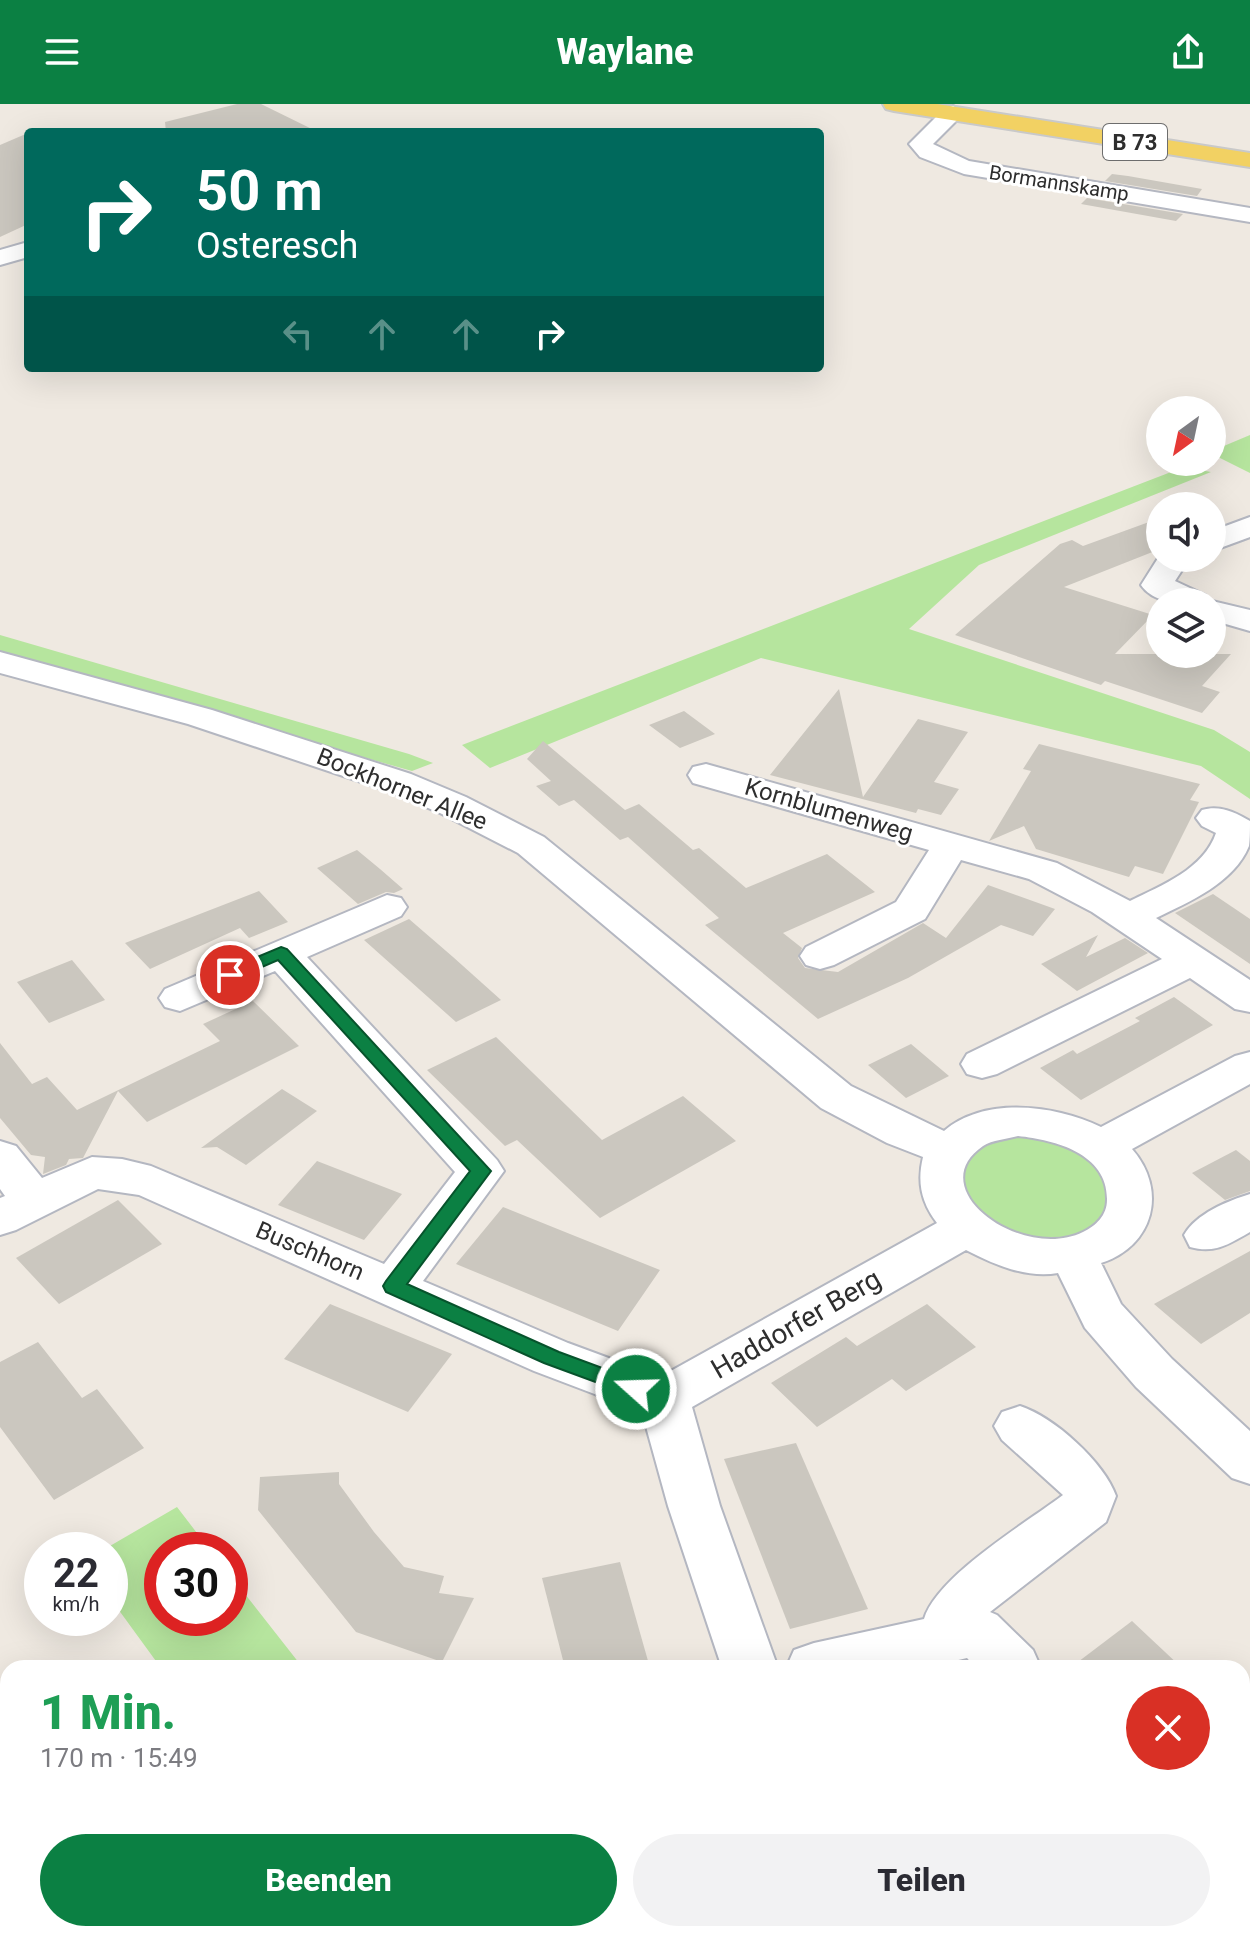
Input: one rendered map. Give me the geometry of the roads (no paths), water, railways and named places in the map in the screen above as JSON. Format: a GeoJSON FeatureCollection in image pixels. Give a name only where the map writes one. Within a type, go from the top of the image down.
{"type":"FeatureCollection","features":[{"type":"Feature","properties":{"kind":"main road","name":"B 73"},"geometry":{"type":"LineString","coordinates":[[894,104],[1250,160]]}},
{"type":"Feature","properties":{"kind":"street","name":"Bormannskamp"},"geometry":{"type":"LineString","coordinates":[[953,113],[920,144],[928,152],[964,167],[1250,215]]}},
{"type":"Feature","properties":{"kind":"street"},"geometry":{"type":"LineString","coordinates":[[0,258],[24,250]]}},
{"type":"Feature","properties":{"kind":"street"},"geometry":{"type":"LineString","coordinates":[[0,258],[24,265]]}},
{"type":"Feature","properties":{"kind":"street"},"geometry":{"type":"LineString","coordinates":[[1226,536],[1250,526]]}},
{"type":"Feature","properties":{"kind":"street"},"geometry":{"type":"LineString","coordinates":[[1163,588],[1157,585],[1165,572]]}},
{"type":"Feature","properties":{"kind":"street"},"geometry":{"type":"LineString","coordinates":[[1226,613],[1250,621]]}},
{"type":"Feature","properties":{"kind":"street","name":"Bockhorner Allee"},"geometry":{"type":"LineString","coordinates":[[0,662],[200,717],[398,782],[453,805],[531,845],[836,1097],[903,1132],[949,1150]]}},
{"type":"Feature","properties":{"kind":"street","name":"Kornblumenweg"},"geometry":{"type":"LineString","coordinates":[[706,775],[1043,871],[1129,917],[1250,999]]}},
{"type":"Feature","properties":{"kind":"street"},"geometry":{"type":"LineString","coordinates":[[1129,917],[1217,866],[1233,845],[1236,828],[1215,818]]}},
{"type":"Feature","properties":{"kind":"street","name":"Kornblumenweg"},"geometry":{"type":"LineString","coordinates":[[820,956],[911,910],[951,845]]}},
{"type":"Feature","properties":{"kind":"street"},"geometry":{"type":"LineString","coordinates":[[180,998],[387,907]]}},
{"type":"Feature","properties":{"kind":"street"},"geometry":{"type":"LineString","coordinates":[[281,953],[481,1171],[393,1286]]}},
{"type":"Feature","properties":{"kind":"street"},"geometry":{"type":"LineString","coordinates":[[982,1064],[1194,959]]}},
{"type":"Feature","properties":{"kind":"street"},"geometry":{"type":"LineString","coordinates":[[1101,1146],[1250,1066]]}},
{"type":"Feature","properties":{"kind":"street"},"geometry":{"type":"LineString","coordinates":[[1018,1121],[1062,1127],[1101,1146],[1126,1176],[1130,1209],[1111,1237],[1073,1254],[1040,1256],[992,1244],[966,1228],[949,1209],[940,1188],[940,1168],[949,1150],[978,1129],[1018,1121]]}},
{"type":"Feature","properties":{"kind":"street"},"geometry":{"type":"LineString","coordinates":[[0,1157],[17,1209]]}},
{"type":"Feature","properties":{"kind":"street","name":"Buschhorn"},"geometry":{"type":"LineString","coordinates":[[17,1209],[92,1173],[122,1175],[151,1182],[551,1357],[664,1399]]}},
{"type":"Feature","properties":{"kind":"street"},"geometry":{"type":"LineString","coordinates":[[1207,1235],[1250,1211]]}},
{"type":"Feature","properties":{"kind":"street","name":"Haddorfer Berg"},"geometry":{"type":"LineString","coordinates":[[664,1399],[966,1228]]}},
{"type":"Feature","properties":{"kind":"street"},"geometry":{"type":"LineString","coordinates":[[1073,1254],[1102,1315],[1154,1373],[1250,1463]]}},
{"type":"Feature","properties":{"kind":"street"},"geometry":{"type":"LineString","coordinates":[[664,1399],[694,1506],[747,1660]]}},
{"type":"Feature","properties":{"kind":"street"},"geometry":{"type":"LineString","coordinates":[[948,1639],[953,1615],[971,1595],[1087,1507],[1090,1496],[1086,1484],[1020,1426]]}},
{"type":"Feature","properties":{"kind":"street"},"geometry":{"type":"LineString","coordinates":[[851,1660],[977,1632],[1005,1660]]}}]}
